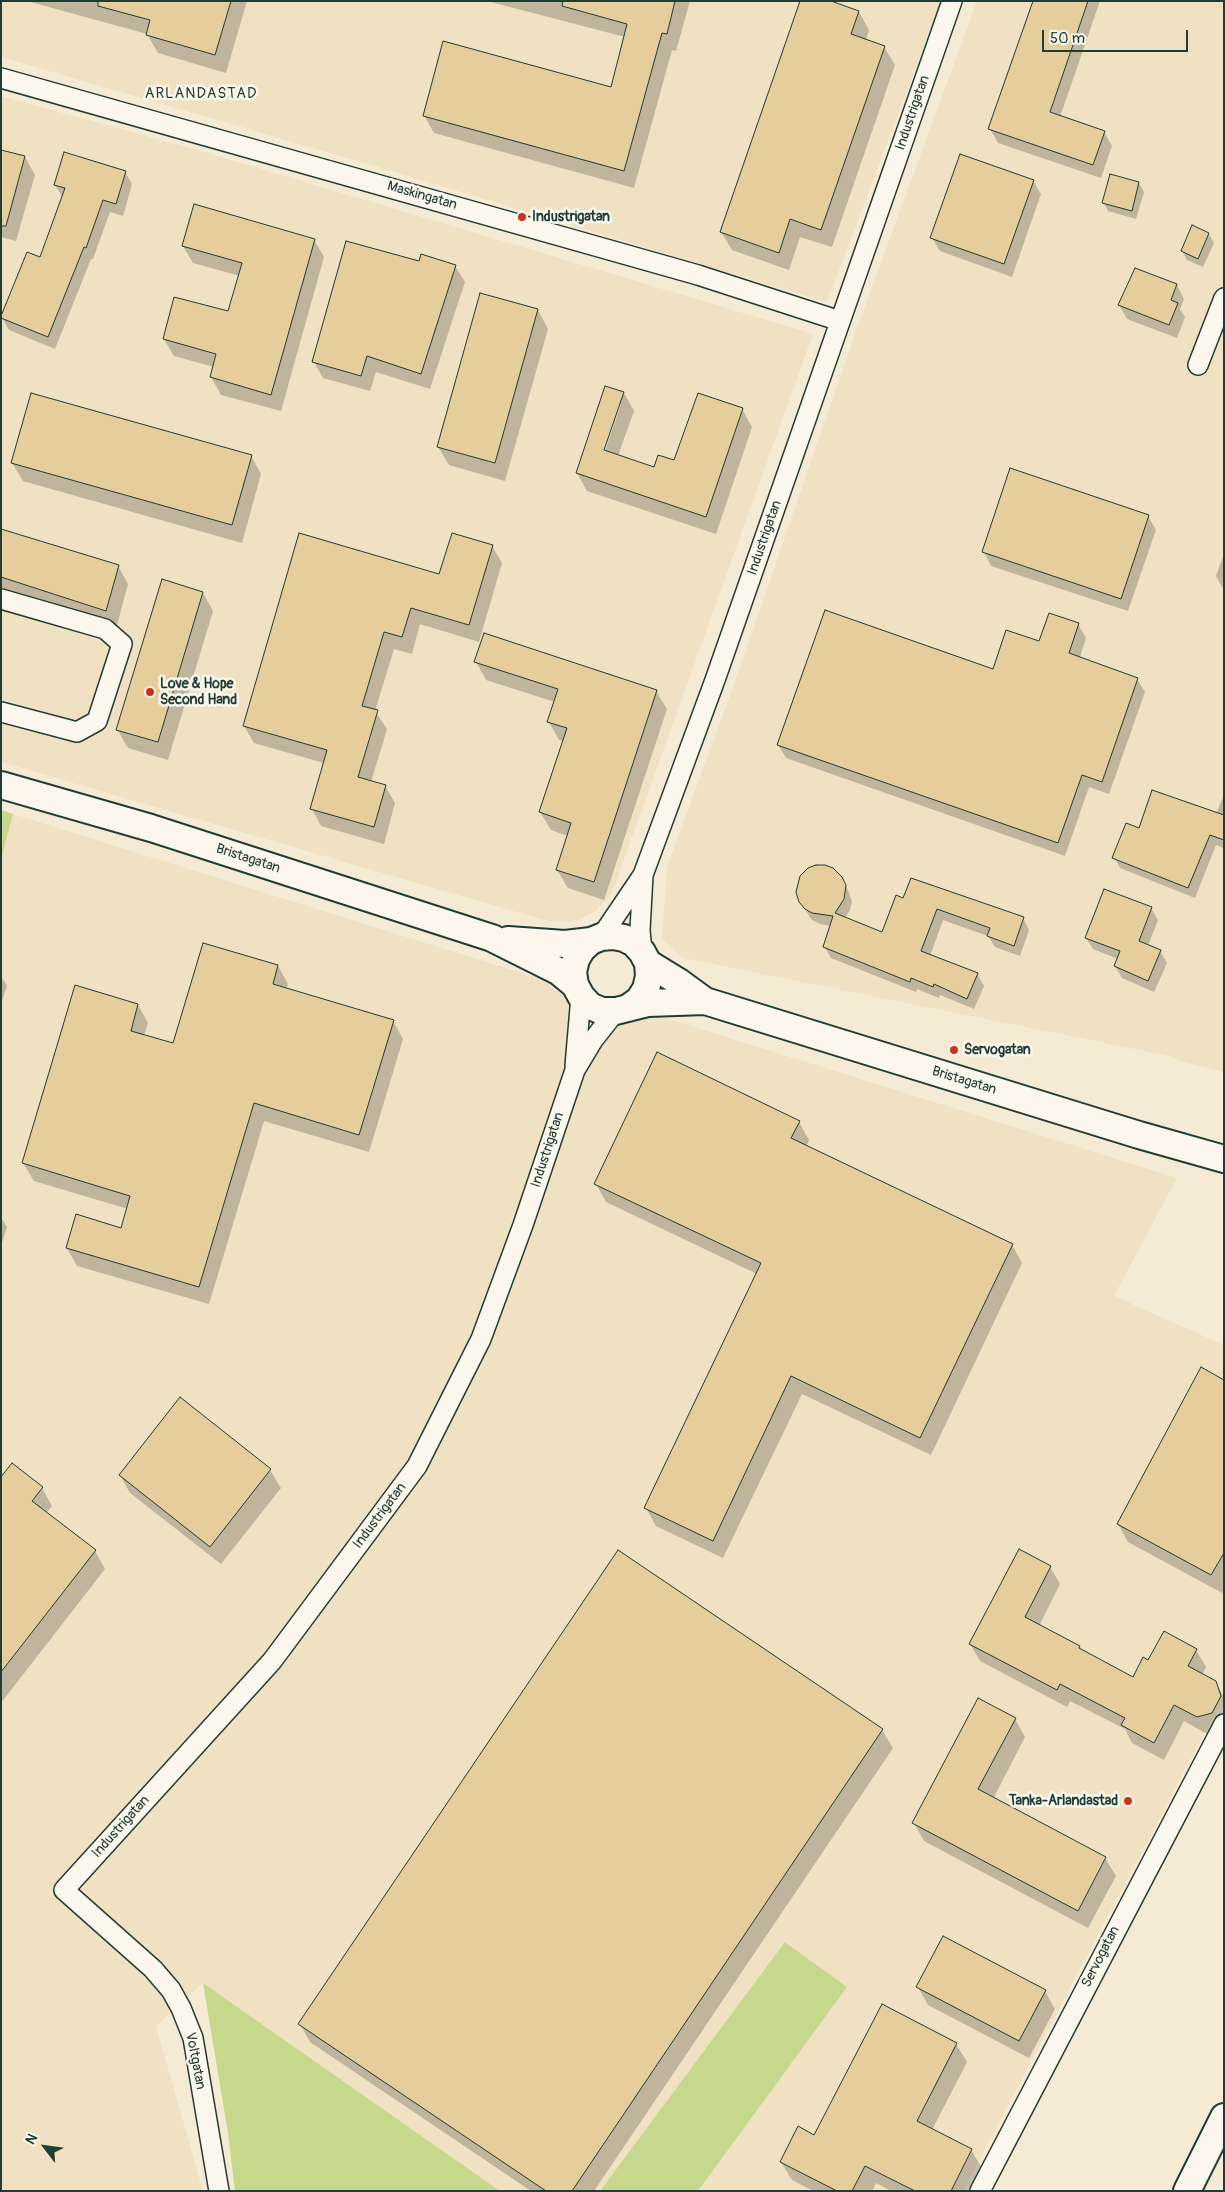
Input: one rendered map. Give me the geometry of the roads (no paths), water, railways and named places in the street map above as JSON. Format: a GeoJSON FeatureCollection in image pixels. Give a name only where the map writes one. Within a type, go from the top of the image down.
{"type":"FeatureCollection","features":[{"type":"Feature","properties":{"kind":"street","name":"Industrigatan"},"geometry":{"type":"LineString","coordinates":[[596,939],[643,875],[715,680],[952,1]]}},
{"type":"Feature","properties":{"kind":"street","name":"Maskingatan"},"geometry":{"type":"LineString","coordinates":[[1,78],[698,275],[840,321]]}},
{"type":"Feature","properties":{"kind":"street"},"geometry":{"type":"LineString","coordinates":[[1198,365],[1224,298]]}},
{"type":"Feature","properties":{"kind":"street"},"geometry":{"type":"LineString","coordinates":[[1,599],[105,629],[122,644],[97,721],[77,732],[1,712]]}},
{"type":"Feature","properties":{"kind":"street","name":"Bristagatan"},"geometry":{"type":"LineString","coordinates":[[1,785],[151,828],[492,938],[558,971],[590,1006],[602,1011],[622,1010],[648,1003],[705,1001]]}},
{"type":"Feature","properties":{"kind":"street","name":"Industrigatan"},"geometry":{"type":"LineString","coordinates":[[643,875],[640,930],[645,958]]}},
{"type":"Feature","properties":{"kind":"street","name":"Bristagatan"},"geometry":{"type":"LineString","coordinates":[[492,938],[565,944],[613,936],[624,938],[634,943],[645,958],[705,1001],[1138,1135],[1224,1159]]}},
{"type":"Feature","properties":{"kind":"street"},"geometry":{"type":"LineString","coordinates":[[578,991],[573,972],[576,959],[582,949],[596,939]]}},
{"type":"Feature","properties":{"kind":"street"},"geometry":{"type":"LineString","coordinates":[[622,1010],[639,1000],[646,989],[649,976],[645,958]]}},
{"type":"Feature","properties":{"kind":"street","name":"Industrigatan"},"geometry":{"type":"LineString","coordinates":[[575,1070],[578,991]]}},
{"type":"Feature","properties":{"kind":"street","name":"Industrigatan"},"geometry":{"type":"LineString","coordinates":[[64,1890],[272,1661],[417,1466],[480,1339],[523,1225],[575,1070],[593,1040],[622,1010]]}},
{"type":"Feature","properties":{"kind":"street","name":"Servogatan"},"geometry":{"type":"LineString","coordinates":[[980,2191],[1224,1724]]}},
{"type":"Feature","properties":{"kind":"street","name":"Voltgatan"},"geometry":{"type":"LineString","coordinates":[[64,1890],[153,1969],[171,1990],[181,2008],[193,2038],[220,2191]]}},
{"type":"Feature","properties":{"kind":"street"},"geometry":{"type":"LineString","coordinates":[[1187,2191],[1224,2117]]}},
{"type":"Feature","properties":{"kind":"place","name":"Industrigatan"},"geometry":{"type":"Point","coordinates":[522,217]}},
{"type":"Feature","properties":{"kind":"place","name":"Love & Hope Second Hand"},"geometry":{"type":"Point","coordinates":[150,692]}},
{"type":"Feature","properties":{"kind":"place","name":"Servogatan"},"geometry":{"type":"Point","coordinates":[954,1050]}},
{"type":"Feature","properties":{"kind":"place","name":"Tanka-Arlandastad"},"geometry":{"type":"Point","coordinates":[1128,1801]}},
{"type":"Feature","properties":{"kind":"district","name":"ARLANDASTAD"},"geometry":{"type":"Point","coordinates":[201,94]}}]}
